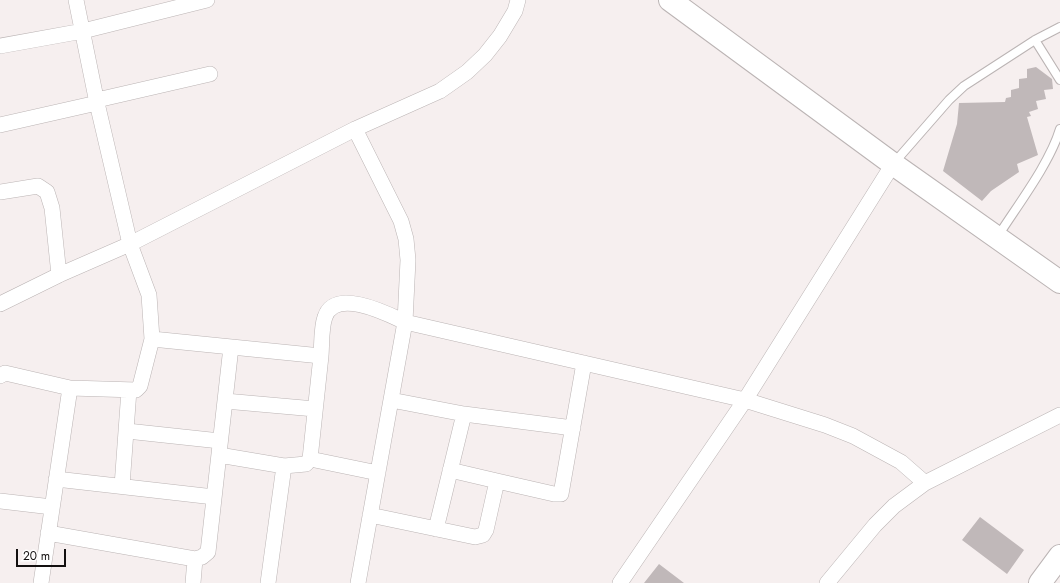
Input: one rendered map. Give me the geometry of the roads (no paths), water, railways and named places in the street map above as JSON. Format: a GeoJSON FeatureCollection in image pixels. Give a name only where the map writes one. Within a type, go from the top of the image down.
{"type":"FeatureCollection","features":[{"type":"Feature","properties":{"kind":"main road"},"geometry":{"type":"LineString","coordinates":[[670,0],[893,164],[998,236],[1060,282]]}},
{"type":"Feature","properties":{"kind":"main road"},"geometry":{"type":"LineString","coordinates":[[1040,583],[1060,556]]}},
{"type":"Feature","properties":{"kind":"street"},"geometry":{"type":"LineString","coordinates":[[0,376],[5,373],[70,388],[136,390],[140,386],[152,339],[149,295],[130,244],[97,102],[76,0]]}},
{"type":"Feature","properties":{"kind":"street"},"geometry":{"type":"LineString","coordinates":[[0,46],[83,31],[207,0]]}},
{"type":"Feature","properties":{"kind":"street"},"geometry":{"type":"LineString","coordinates":[[0,304],[59,275],[130,244],[355,129],[440,91],[467,72],[485,55],[500,36],[517,5],[526,0]]}},
{"type":"Feature","properties":{"kind":"street"},"geometry":{"type":"LineString","coordinates":[[0,125],[210,74]]}},
{"type":"Feature","properties":{"kind":"street"},"geometry":{"type":"LineString","coordinates":[[355,129],[401,220],[408,260],[405,322],[358,583]]}},
{"type":"Feature","properties":{"kind":"street"},"geometry":{"type":"LineString","coordinates":[[620,583],[745,400],[893,164]]}},
{"type":"Feature","properties":{"kind":"street"},"geometry":{"type":"LineString","coordinates":[[0,192],[38,186],[47,192],[52,208],[59,275]]}},
{"type":"Feature","properties":{"kind":"street"},"geometry":{"type":"LineString","coordinates":[[126,431],[220,448],[284,466],[302,466],[310,459],[325,316],[333,307],[342,303],[377,310],[405,322],[745,400],[825,425],[853,436],[901,462],[925,483]]}},
{"type":"Feature","properties":{"kind":"street"},"geometry":{"type":"LineString","coordinates":[[152,339],[321,356]]}},
{"type":"Feature","properties":{"kind":"street"},"geometry":{"type":"LineString","coordinates":[[48,533],[195,559],[202,557],[208,552],[231,347]]}},
{"type":"Feature","properties":{"kind":"street"},"geometry":{"type":"LineString","coordinates":[[450,470],[497,482],[554,494],[561,494],[584,363]]}},
{"type":"Feature","properties":{"kind":"street"},"geometry":{"type":"LineString","coordinates":[[41,583],[70,388]]}},
{"type":"Feature","properties":{"kind":"street"},"geometry":{"type":"LineString","coordinates":[[122,486],[129,390]]}},
{"type":"Feature","properties":{"kind":"street"},"geometry":{"type":"LineString","coordinates":[[391,400],[464,414],[573,428]]}},
{"type":"Feature","properties":{"kind":"street"},"geometry":{"type":"LineString","coordinates":[[225,401],[315,409]]}},
{"type":"Feature","properties":{"kind":"street"},"geometry":{"type":"LineString","coordinates":[[436,529],[464,414]]}},
{"type":"Feature","properties":{"kind":"street"},"geometry":{"type":"LineString","coordinates":[[827,583],[875,525],[894,506],[925,483],[1060,415]]}},
{"type":"Feature","properties":{"kind":"street"},"geometry":{"type":"LineString","coordinates":[[310,459],[378,473]]}},
{"type":"Feature","properties":{"kind":"street"},"geometry":{"type":"LineString","coordinates":[[268,583],[284,466]]}},
{"type":"Feature","properties":{"kind":"street"},"geometry":{"type":"LineString","coordinates":[[56,479],[214,497]]}},
{"type":"Feature","properties":{"kind":"street"},"geometry":{"type":"LineString","coordinates":[[370,515],[475,537],[483,535],[486,530],[497,482]]}},
{"type":"Feature","properties":{"kind":"street"},"geometry":{"type":"LineString","coordinates":[[0,501],[52,507]]}},
{"type":"Feature","properties":{"kind":"street"},"geometry":{"type":"LineString","coordinates":[[193,583],[195,559]]}},
{"type":"Feature","properties":{"kind":"lane"},"geometry":{"type":"LineString","coordinates":[[893,164],[949,100],[964,86],[1035,40],[1060,27]]}},
{"type":"Feature","properties":{"kind":"lane"},"geometry":{"type":"LineString","coordinates":[[1035,40],[1060,80]]}},
{"type":"Feature","properties":{"kind":"lane"},"geometry":{"type":"LineString","coordinates":[[998,236],[1047,158],[1056,141],[1060,129]]}}]}
